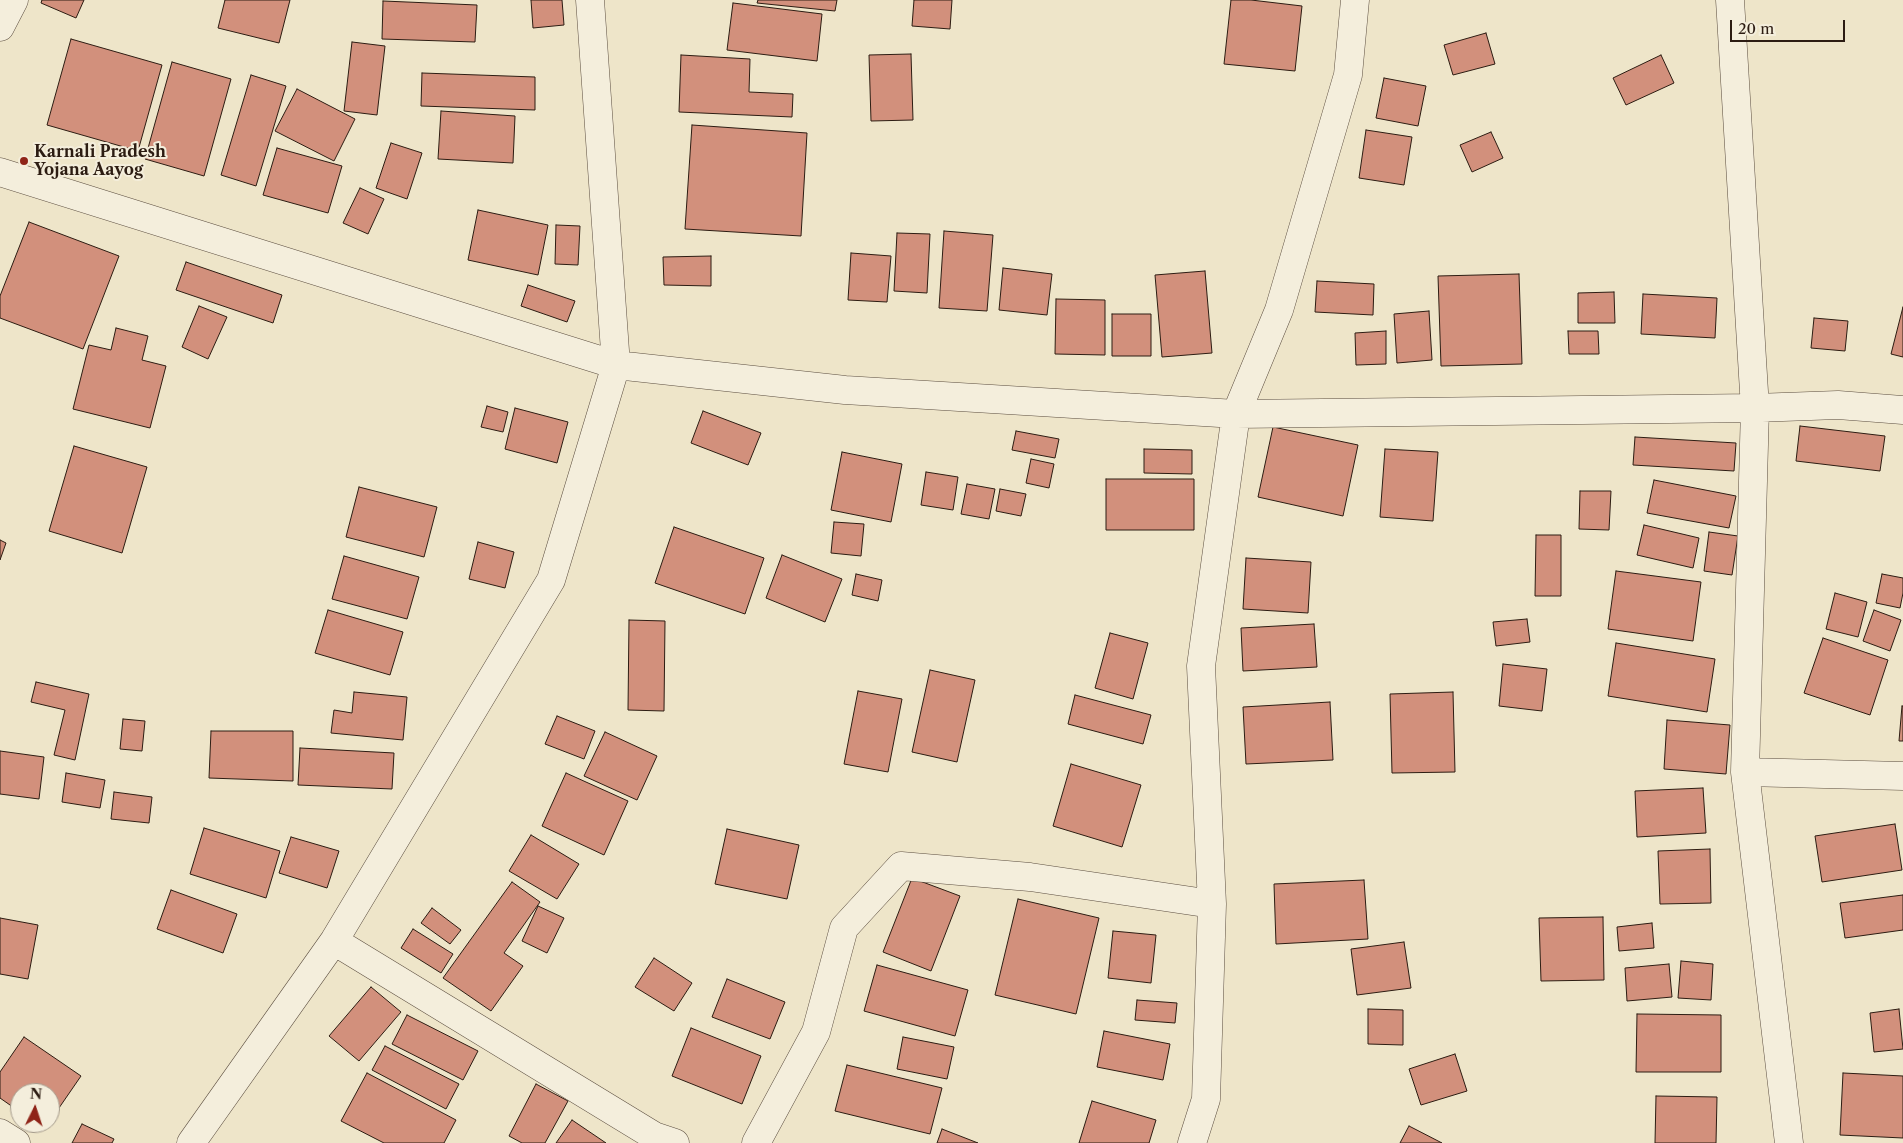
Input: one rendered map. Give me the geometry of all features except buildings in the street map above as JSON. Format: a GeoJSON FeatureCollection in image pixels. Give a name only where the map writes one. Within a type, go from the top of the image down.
{"type":"FeatureCollection","features":[{"type":"Feature","properties":{"kind":"street"},"geometry":{"type":"LineString","coordinates":[[0,27],[14,0]]}},
{"type":"Feature","properties":{"kind":"street"},"geometry":{"type":"LineString","coordinates":[[191,1143],[334,941],[551,580],[616,365],[590,0]]}},
{"type":"Feature","properties":{"kind":"street"},"geometry":{"type":"LineString","coordinates":[[1192,1143],[1206,1098],[1212,904],[1201,666],[1236,414],[1279,310],[1348,74],[1355,0]]}},
{"type":"Feature","properties":{"kind":"street"},"geometry":{"type":"LineString","coordinates":[[1730,0],[1755,408],[1745,772],[1789,1143]]}},
{"type":"Feature","properties":{"kind":"street"},"geometry":{"type":"LineString","coordinates":[[0,172],[616,365],[845,390],[1236,414],[1755,408],[1838,405],[1903,410]]}},
{"type":"Feature","properties":{"kind":"street"},"geometry":{"type":"LineString","coordinates":[[1745,772],[1903,776]]}},
{"type":"Feature","properties":{"kind":"street"},"geometry":{"type":"LineString","coordinates":[[756,1143],[816,1032],[844,928],[901,866],[1030,877],[1212,904]]}},
{"type":"Feature","properties":{"kind":"street"},"geometry":{"type":"LineString","coordinates":[[334,941],[654,1136],[675,1143]]}},
{"type":"Feature","properties":{"kind":"street"},"geometry":{"type":"LineString","coordinates":[[0,1133],[16,1143]]}},
{"type":"Feature","properties":{"kind":"place","name":"Karnali Pradesh Yojana Aayog"},"geometry":{"type":"Point","coordinates":[24,161]}}]}
